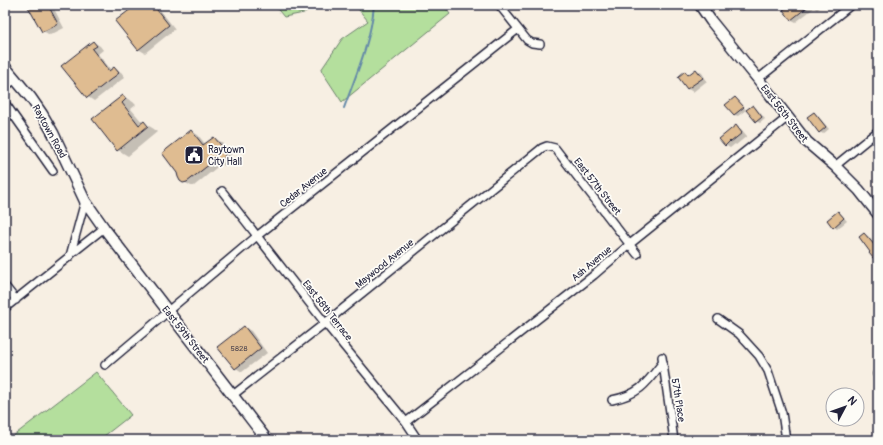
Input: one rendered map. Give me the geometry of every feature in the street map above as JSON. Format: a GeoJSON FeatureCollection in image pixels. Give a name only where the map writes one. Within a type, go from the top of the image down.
{"type":"FeatureCollection","features":[{"type":"Feature","properties":{"kind":"street"},"geometry":{"type":"LineString","coordinates":[[499,5],[527,40],[532,43],[540,44]]}},
{"type":"Feature","properties":{"kind":"street","name":"East 56th Street"},"geometry":{"type":"LineString","coordinates":[[700,5],[711,21],[808,142],[859,190],[878,214]]}},
{"type":"Feature","properties":{"kind":"street"},"geometry":{"type":"LineString","coordinates":[[758,79],[851,5]]}},
{"type":"Feature","properties":{"kind":"street","name":"Cedar Avenue"},"geometry":{"type":"LineString","coordinates":[[105,365],[257,236],[518,29]]}},
{"type":"Feature","properties":{"kind":"street","name":"Raytown Road"},"geometry":{"type":"LineString","coordinates":[[5,67],[31,98],[42,114],[53,133],[85,201],[104,228]]}},
{"type":"Feature","properties":{"kind":"street"},"geometry":{"type":"LineString","coordinates":[[5,87],[15,79]]}},
{"type":"Feature","properties":{"kind":"street"},"geometry":{"type":"LineString","coordinates":[[5,103],[27,130],[53,171]]}},
{"type":"Feature","properties":{"kind":"street","name":"Ash Avenue"},"geometry":{"type":"LineString","coordinates":[[406,422],[594,275],[630,244],[788,117]]}},
{"type":"Feature","properties":{"kind":"street"},"geometry":{"type":"LineString","coordinates":[[835,166],[878,131]]}},
{"type":"Feature","properties":{"kind":"street","name":"East 57th Street"},"geometry":{"type":"LineString","coordinates":[[547,146],[555,148],[637,254]]}},
{"type":"Feature","properties":{"kind":"street","name":"Maywood Avenue"},"geometry":{"type":"LineString","coordinates":[[233,395],[325,323],[542,148],[547,146]]}},
{"type":"Feature","properties":{"kind":"street","name":"East 58th Terrace"},"geometry":{"type":"LineString","coordinates":[[222,191],[325,323],[406,422],[418,440]]}},
{"type":"Feature","properties":{"kind":"street"},"geometry":{"type":"LineString","coordinates":[[70,256],[85,201]]}},
{"type":"Feature","properties":{"kind":"street"},"geometry":{"type":"LineString","coordinates":[[5,308],[104,228]]}},
{"type":"Feature","properties":{"kind":"street","name":"East 59th Street"},"geometry":{"type":"LineString","coordinates":[[104,228],[267,440]]}},
{"type":"Feature","properties":{"kind":"street"},"geometry":{"type":"LineString","coordinates":[[5,286],[16,300]]}},
{"type":"Feature","properties":{"kind":"street"},"geometry":{"type":"LineString","coordinates":[[718,320],[739,334],[759,356],[768,371],[782,413],[786,440]]}},
{"type":"Feature","properties":{"kind":"street","name":"57th Place"},"geometry":{"type":"LineString","coordinates":[[612,400],[626,397],[638,390],[649,380],[662,359],[674,440]]}},
{"type":"Feature","properties":{"kind":"green space"},"geometry":{"type":"Polygon","coordinates":[[[274,5],[314,5],[304,13],[284,17],[274,5]]]}},
{"type":"Feature","properties":{"kind":"green space"},"geometry":{"type":"Polygon","coordinates":[[[355,5],[443,5],[450,14],[342,102],[321,70],[342,39],[368,21],[355,5]]]}},
{"type":"Feature","properties":{"kind":"green space"},"geometry":{"type":"Polygon","coordinates":[[[96,372],[131,415],[99,440],[8,440],[96,372]]]}},
{"type":"Feature","properties":{"kind":"building"},"geometry":{"type":"Polygon","coordinates":[[[27,5],[48,5],[58,24],[42,32],[27,5]]]}},
{"type":"Feature","properties":{"kind":"building"},"geometry":{"type":"Polygon","coordinates":[[[136,5],[153,5],[169,25],[138,50],[115,21],[136,5]]]}},
{"type":"Feature","properties":{"kind":"building"},"geometry":{"type":"Polygon","coordinates":[[[790,5],[810,5],[791,20],[783,10],[790,5]]]}},
{"type":"Feature","properties":{"kind":"building"},"geometry":{"type":"Polygon","coordinates":[[[93,41],[97,46],[92,49],[109,71],[114,67],[119,73],[87,98],[61,66],[93,41]]]}},
{"type":"Feature","properties":{"kind":"building"},"geometry":{"type":"Polygon","coordinates":[[[696,69],[703,78],[687,89],[678,77],[685,71],[688,75],[696,69]]]}},
{"type":"Feature","properties":{"kind":"building"},"geometry":{"type":"Polygon","coordinates":[[[123,95],[126,99],[122,103],[139,125],[144,121],[148,126],[117,151],[92,119],[123,95]]]}},
{"type":"Feature","properties":{"kind":"building"},"geometry":{"type":"Polygon","coordinates":[[[735,97],[744,107],[734,115],[725,105],[735,97]]]}},
{"type":"Feature","properties":{"kind":"building"},"geometry":{"type":"Polygon","coordinates":[[[753,105],[762,117],[756,122],[746,110],[753,105]]]}},
{"type":"Feature","properties":{"kind":"building"},"geometry":{"type":"Polygon","coordinates":[[[814,112],[826,127],[819,133],[807,117],[814,112]]]}},
{"type":"Feature","properties":{"kind":"building"},"geometry":{"type":"Polygon","coordinates":[[[736,125],[742,133],[725,146],[719,139],[736,125]]]}},
{"type":"Feature","properties":{"kind":"building","name":"Raytown City Hall"},"geometry":{"type":"Polygon","coordinates":[[[191,130],[203,145],[214,137],[225,150],[225,157],[218,163],[215,160],[187,182],[183,183],[180,181],[177,173],[162,153],[191,130]]]}},
{"type":"Feature","properties":{"kind":"building"},"geometry":{"type":"Polygon","coordinates":[[[838,211],[844,218],[833,228],[827,220],[838,211]]]}},
{"type":"Feature","properties":{"kind":"building"},"geometry":{"type":"Polygon","coordinates":[[[864,233],[876,247],[878,245],[878,264],[859,237],[864,233]]]}},
{"type":"Feature","properties":{"kind":"building"},"geometry":{"type":"Polygon","coordinates":[[[244,326],[261,348],[235,369],[217,347],[244,326]]]}},
{"type":"Feature","properties":{"kind":"waterway"},"geometry":{"type":"LineString","coordinates":[[344,108],[370,32],[374,5]]}},
{"type":"Feature","properties":{"kind":"place","name":"Raytown City Hall"},"geometry":{"type":"Point","coordinates":[194,155]}}]}
